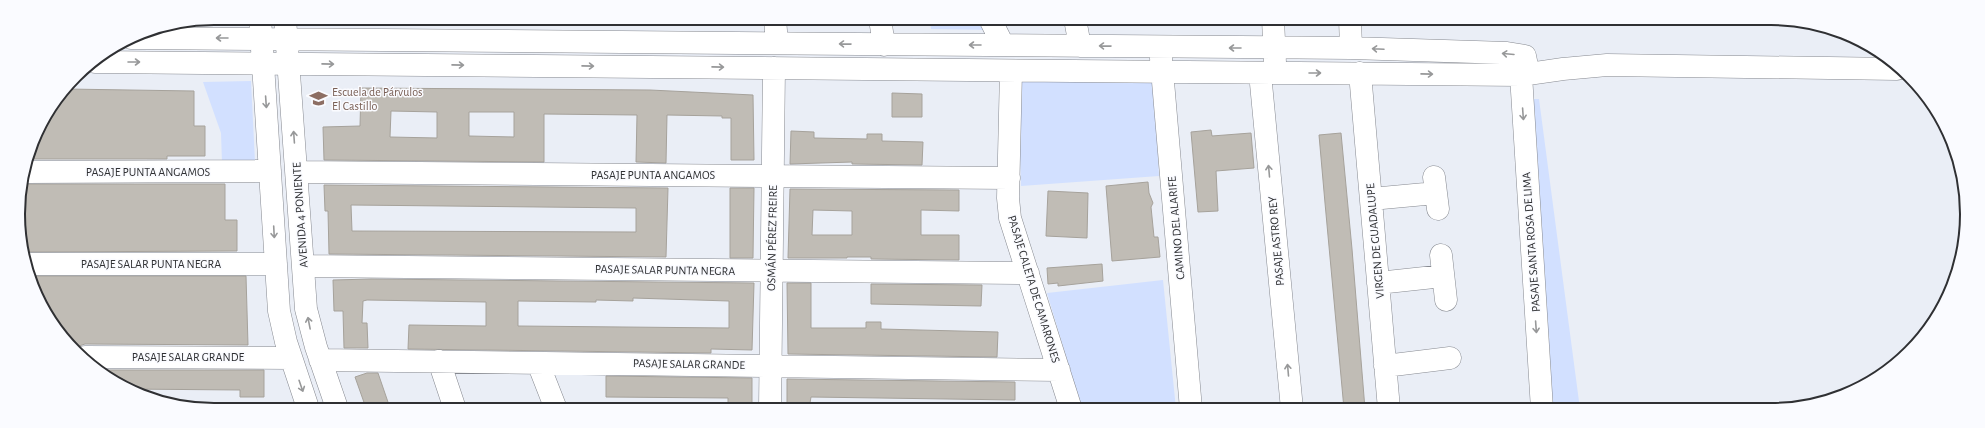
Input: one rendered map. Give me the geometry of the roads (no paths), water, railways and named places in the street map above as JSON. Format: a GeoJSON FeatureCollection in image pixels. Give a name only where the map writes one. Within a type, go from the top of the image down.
{"type":"FeatureCollection","features":[{"type":"Feature","properties":{"kind":"street"},"geometry":{"type":"LineString","coordinates":[[776,25],[777,43]]}},
{"type":"Feature","properties":{"kind":"street"},"geometry":{"type":"LineString","coordinates":[[881,25],[884,44]]}},
{"type":"Feature","properties":{"kind":"street"},"geometry":{"type":"LineString","coordinates":[[993,25],[1003,46]]}},
{"type":"Feature","properties":{"kind":"street"},"geometry":{"type":"LineString","coordinates":[[1076,25],[1080,46]]}},
{"type":"Feature","properties":{"kind":"street","name":"PASAJE ASTRO REY"},"geometry":{"type":"LineString","coordinates":[[1273,25],[1274,48],[1268,73],[1292,403]]}},
{"type":"Feature","properties":{"kind":"street"},"geometry":{"type":"LineString","coordinates":[[153,35],[260,28],[285,28],[777,43],[1351,48],[1350,25]]}},
{"type":"Feature","properties":{"kind":"street"},"geometry":{"type":"LineString","coordinates":[[260,28],[279,311],[291,358],[306,403]]}},
{"type":"Feature","properties":{"kind":"street","name":"AVENIDA 4 PONIENTE"},"geometry":{"type":"LineString","coordinates":[[285,28],[289,63],[303,266],[310,327],[335,403]]}},
{"type":"Feature","properties":{"kind":"street","name":"CAMINO DEL ALARIFE"},"geometry":{"type":"LineString","coordinates":[[1160,47],[1190,403]]}},
{"type":"Feature","properties":{"kind":"street","name":"PASAJE SANTA ROSA DE LIMA"},"geometry":{"type":"LineString","coordinates":[[1351,48],[1507,53],[1525,56],[1527,66],[1521,75],[1542,403]]}},
{"type":"Feature","properties":{"kind":"street"},"geometry":{"type":"LineString","coordinates":[[102,62],[1521,75],[1607,65],[1892,69]]}},
{"type":"Feature","properties":{"kind":"street","name":"OSMÁN PÉREZ FREIRE"},"geometry":{"type":"LineString","coordinates":[[770,403],[774,68]]}},
{"type":"Feature","properties":{"kind":"street","name":"PASAJE CALETA DE CAMARONES"},"geometry":{"type":"LineString","coordinates":[[1011,71],[1009,178],[1010,218],[1069,403]]}},
{"type":"Feature","properties":{"kind":"street","name":"VIRGEN DE GUADALUPE"},"geometry":{"type":"LineString","coordinates":[[1360,73],[1388,403]]}},
{"type":"Feature","properties":{"kind":"street","name":"PASAJE PUNTA ANGAMOS"},"geometry":{"type":"LineString","coordinates":[[30,172],[270,172]]}},
{"type":"Feature","properties":{"kind":"street","name":"PASAJE PUNTA ANGAMOS"},"geometry":{"type":"LineString","coordinates":[[297,172],[1009,178]]}},
{"type":"Feature","properties":{"kind":"street"},"geometry":{"type":"LineString","coordinates":[[1371,199],[1436,193]]}},
{"type":"Feature","properties":{"kind":"street"},"geometry":{"type":"LineString","coordinates":[[1441,255],[1446,300]]}},
{"type":"Feature","properties":{"kind":"street","name":"PASAJE SALAR PUNTA NEGRA"},"geometry":{"type":"LineString","coordinates":[[31,264],[276,264]]}},
{"type":"Feature","properties":{"kind":"street","name":"PASAJE SALAR PUNTA NEGRA"},"geometry":{"type":"LineString","coordinates":[[303,266],[1028,273]]}},
{"type":"Feature","properties":{"kind":"street"},"geometry":{"type":"LineString","coordinates":[[1378,283],[1444,276]]}},
{"type":"Feature","properties":{"kind":"street","name":"PASAJE SALAR GRANDE"},"geometry":{"type":"LineString","coordinates":[[90,357],[291,358]]}},
{"type":"Feature","properties":{"kind":"street"},"geometry":{"type":"LineString","coordinates":[[1385,366],[1450,359]]}},
{"type":"Feature","properties":{"kind":"street","name":"PASAJE SALAR GRANDE"},"geometry":{"type":"LineString","coordinates":[[320,360],[1059,370]]}},
{"type":"Feature","properties":{"kind":"street"},"geometry":{"type":"LineString","coordinates":[[439,361],[453,403]]}},
{"type":"Feature","properties":{"kind":"street"},"geometry":{"type":"LineString","coordinates":[[538,363],[554,403]]}},
{"type":"Feature","properties":{"kind":"place","name":"Escuela de Párvulos El Castillo"},"geometry":{"type":"Point","coordinates":[319,99]}}]}
